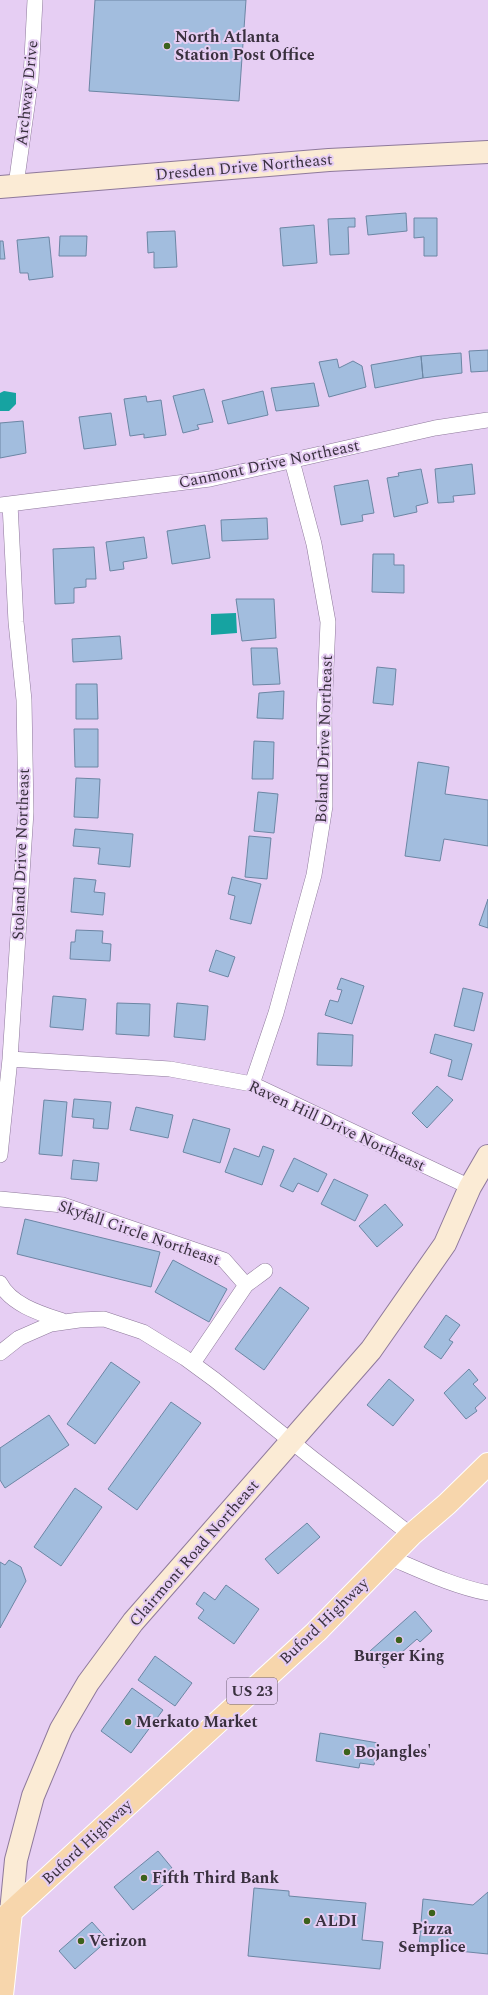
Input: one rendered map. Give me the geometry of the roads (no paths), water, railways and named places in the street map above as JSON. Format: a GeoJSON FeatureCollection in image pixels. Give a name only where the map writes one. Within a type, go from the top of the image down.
{"type":"FeatureCollection","features":[{"type":"Feature","properties":{"kind":"main road","name":"Dresden Drive Northeast"},"geometry":{"type":"LineString","coordinates":[[8,186],[329,160],[488,152]]}},
{"type":"Feature","properties":{"kind":"main road","name":"Clairmont Road Northeast"},"geometry":{"type":"LineString","coordinates":[[2,1995],[5,1917],[16,1860],[26,1820],[44,1768],[61,1729],[78,1699],[124,1634],[371,1350],[445,1244],[470,1187],[488,1156]]}},
{"type":"Feature","properties":{"kind":"main road","name":"Buford Highway"},"geometry":{"type":"LineString","coordinates":[[5,1917],[316,1632],[411,1535],[447,1504],[488,1464]]}},
{"type":"Feature","properties":{"kind":"street","name":"Archway Drive"},"geometry":{"type":"LineString","coordinates":[[8,186],[31,78],[35,0]]}},
{"type":"Feature","properties":{"kind":"street","name":"Canmont Drive Northeast"},"geometry":{"type":"LineString","coordinates":[[5,505],[210,479],[435,428],[488,420]]}},
{"type":"Feature","properties":{"kind":"street","name":"Boland Drive Northeast"},"geometry":{"type":"LineString","coordinates":[[252,1084],[276,1012],[314,875],[325,806],[324,715],[328,622],[314,544],[292,461]]}},
{"type":"Feature","properties":{"kind":"street","name":"Stoland Drive Northeast"},"geometry":{"type":"LineString","coordinates":[[0,1155],[10,1059],[26,812],[24,700],[5,505]]}},
{"type":"Feature","properties":{"kind":"street","name":"Raven Hill Drive Northeast"},"geometry":{"type":"LineString","coordinates":[[10,1059],[170,1069],[252,1084],[470,1187]]}},
{"type":"Feature","properties":{"kind":"street","name":"Skyfall Circle Northeast"},"geometry":{"type":"LineString","coordinates":[[0,1199],[63,1205],[224,1260],[246,1285]]}},
{"type":"Feature","properties":{"kind":"street"},"geometry":{"type":"LineString","coordinates":[[193,1364],[246,1285],[265,1271]]}},
{"type":"Feature","properties":{"kind":"street"},"geometry":{"type":"LineString","coordinates":[[0,1283],[20,1304],[40,1314],[64,1322]]}},
{"type":"Feature","properties":{"kind":"street"},"geometry":{"type":"LineString","coordinates":[[0,1353],[19,1338],[51,1324],[64,1322],[104,1319],[143,1332],[193,1364],[411,1535]]}},
{"type":"Feature","properties":{"kind":"street"},"geometry":{"type":"LineString","coordinates":[[389,1557],[432,1576],[469,1589],[488,1593]]}},
{"type":"Feature","properties":{"kind":"place","name":"North Atlanta Station Post Office"},"geometry":{"type":"Point","coordinates":[167,46]}},
{"type":"Feature","properties":{"kind":"place","name":"Burger King"},"geometry":{"type":"Point","coordinates":[399,1640]}},
{"type":"Feature","properties":{"kind":"place","name":"Merkato Market"},"geometry":{"type":"Point","coordinates":[128,1722]}},
{"type":"Feature","properties":{"kind":"place","name":"Bojangles'"},"geometry":{"type":"Point","coordinates":[347,1752]}},
{"type":"Feature","properties":{"kind":"place","name":"Fifth Third Bank"},"geometry":{"type":"Point","coordinates":[144,1878]}},
{"type":"Feature","properties":{"kind":"place","name":"Pizza Semplice"},"geometry":{"type":"Point","coordinates":[432,1913]}},
{"type":"Feature","properties":{"kind":"place","name":"ALDI"},"geometry":{"type":"Point","coordinates":[307,1921]}},
{"type":"Feature","properties":{"kind":"place","name":"Verizon"},"geometry":{"type":"Point","coordinates":[81,1941]}}]}
